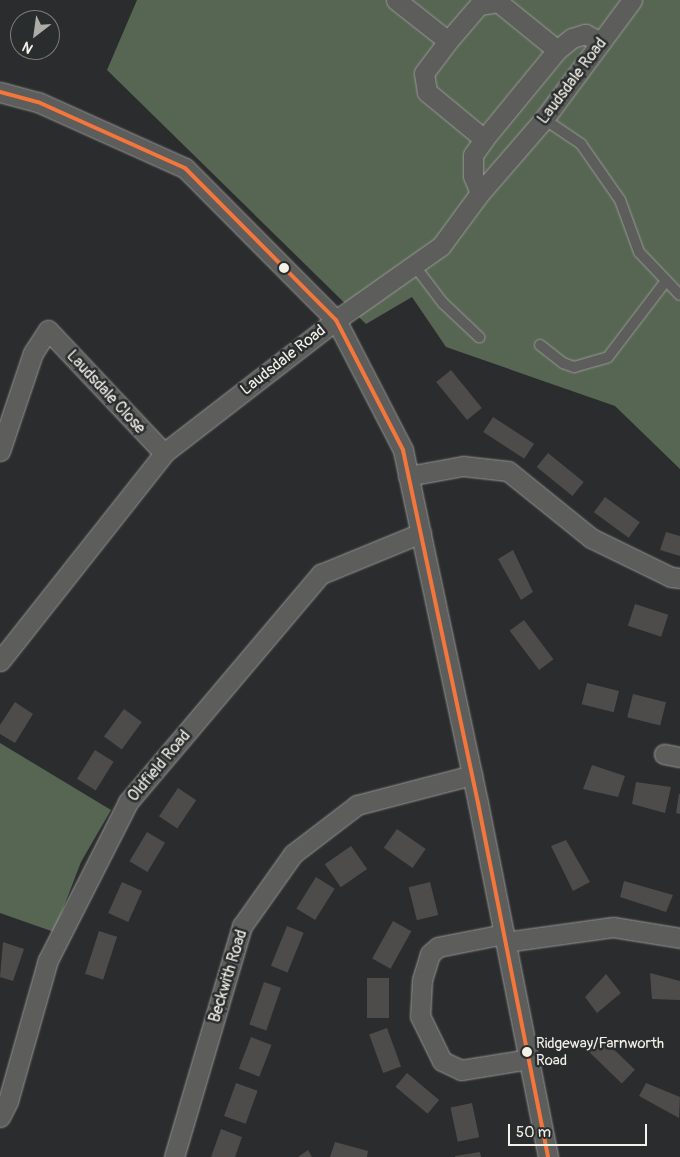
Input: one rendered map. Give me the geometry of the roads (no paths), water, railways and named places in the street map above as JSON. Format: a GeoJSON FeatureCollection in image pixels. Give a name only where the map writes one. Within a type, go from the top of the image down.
{"type":"FeatureCollection","features":[{"type":"Feature","properties":{"kind":"street"},"geometry":{"type":"LineString","coordinates":[[396,0],[448,40]]}},
{"type":"Feature","properties":{"kind":"street","name":"Laudsdale Road"},"geometry":{"type":"LineString","coordinates":[[0,662],[164,454],[336,320],[441,246],[480,193],[544,119],[632,0]]}},
{"type":"Feature","properties":{"kind":"street"},"geometry":{"type":"LineString","coordinates":[[484,139],[427,92],[424,73],[448,40],[479,5],[498,2],[557,50]]}},
{"type":"Feature","properties":{"kind":"street"},"geometry":{"type":"LineString","coordinates":[[480,193],[473,176],[473,155],[484,139],[557,50],[572,38],[585,34],[601,42]]}},
{"type":"Feature","properties":{"kind":"street"},"geometry":{"type":"LineString","coordinates":[[0,92],[38,102],[185,168],[336,320],[403,450],[472,775],[548,1157]]}},
{"type":"Feature","properties":{"kind":"street","name":"Laudsdale Close"},"geometry":{"type":"LineString","coordinates":[[0,451],[33,353],[48,330],[164,454]]}},
{"type":"Feature","properties":{"kind":"street"},"geometry":{"type":"LineString","coordinates":[[408,476],[463,466],[508,472],[591,538],[671,577],[680,578]]}},
{"type":"Feature","properties":{"kind":"street","name":"Oldfield Road"},"geometry":{"type":"LineString","coordinates":[[0,1117],[8,1101],[48,960],[128,802],[321,574],[421,533]]}},
{"type":"Feature","properties":{"kind":"street","name":"Beckwith Road"},"geometry":{"type":"LineString","coordinates":[[174,1157],[242,926],[292,854],[357,805],[472,775]]}},
{"type":"Feature","properties":{"kind":"street"},"geometry":{"type":"LineString","coordinates":[[528,1060],[461,1070],[442,1061],[420,1016],[422,980],[430,954],[438,948],[504,938],[613,928],[680,938]]}},
{"type":"Feature","properties":{"kind":"lane"},"geometry":{"type":"LineString","coordinates":[[544,119],[581,144],[620,200],[639,252],[680,295]]}},
{"type":"Feature","properties":{"kind":"lane"},"geometry":{"type":"LineString","coordinates":[[414,265],[443,303],[479,337]]}},
{"type":"Feature","properties":{"kind":"lane"},"geometry":{"type":"LineString","coordinates":[[540,345],[563,363],[574,368],[608,357],[666,280]]}},
{"type":"Feature","properties":{"kind":"place","name":"Ridgeway/Farnworth Road"},"geometry":{"type":"Point","coordinates":[527,1052]}}]}
